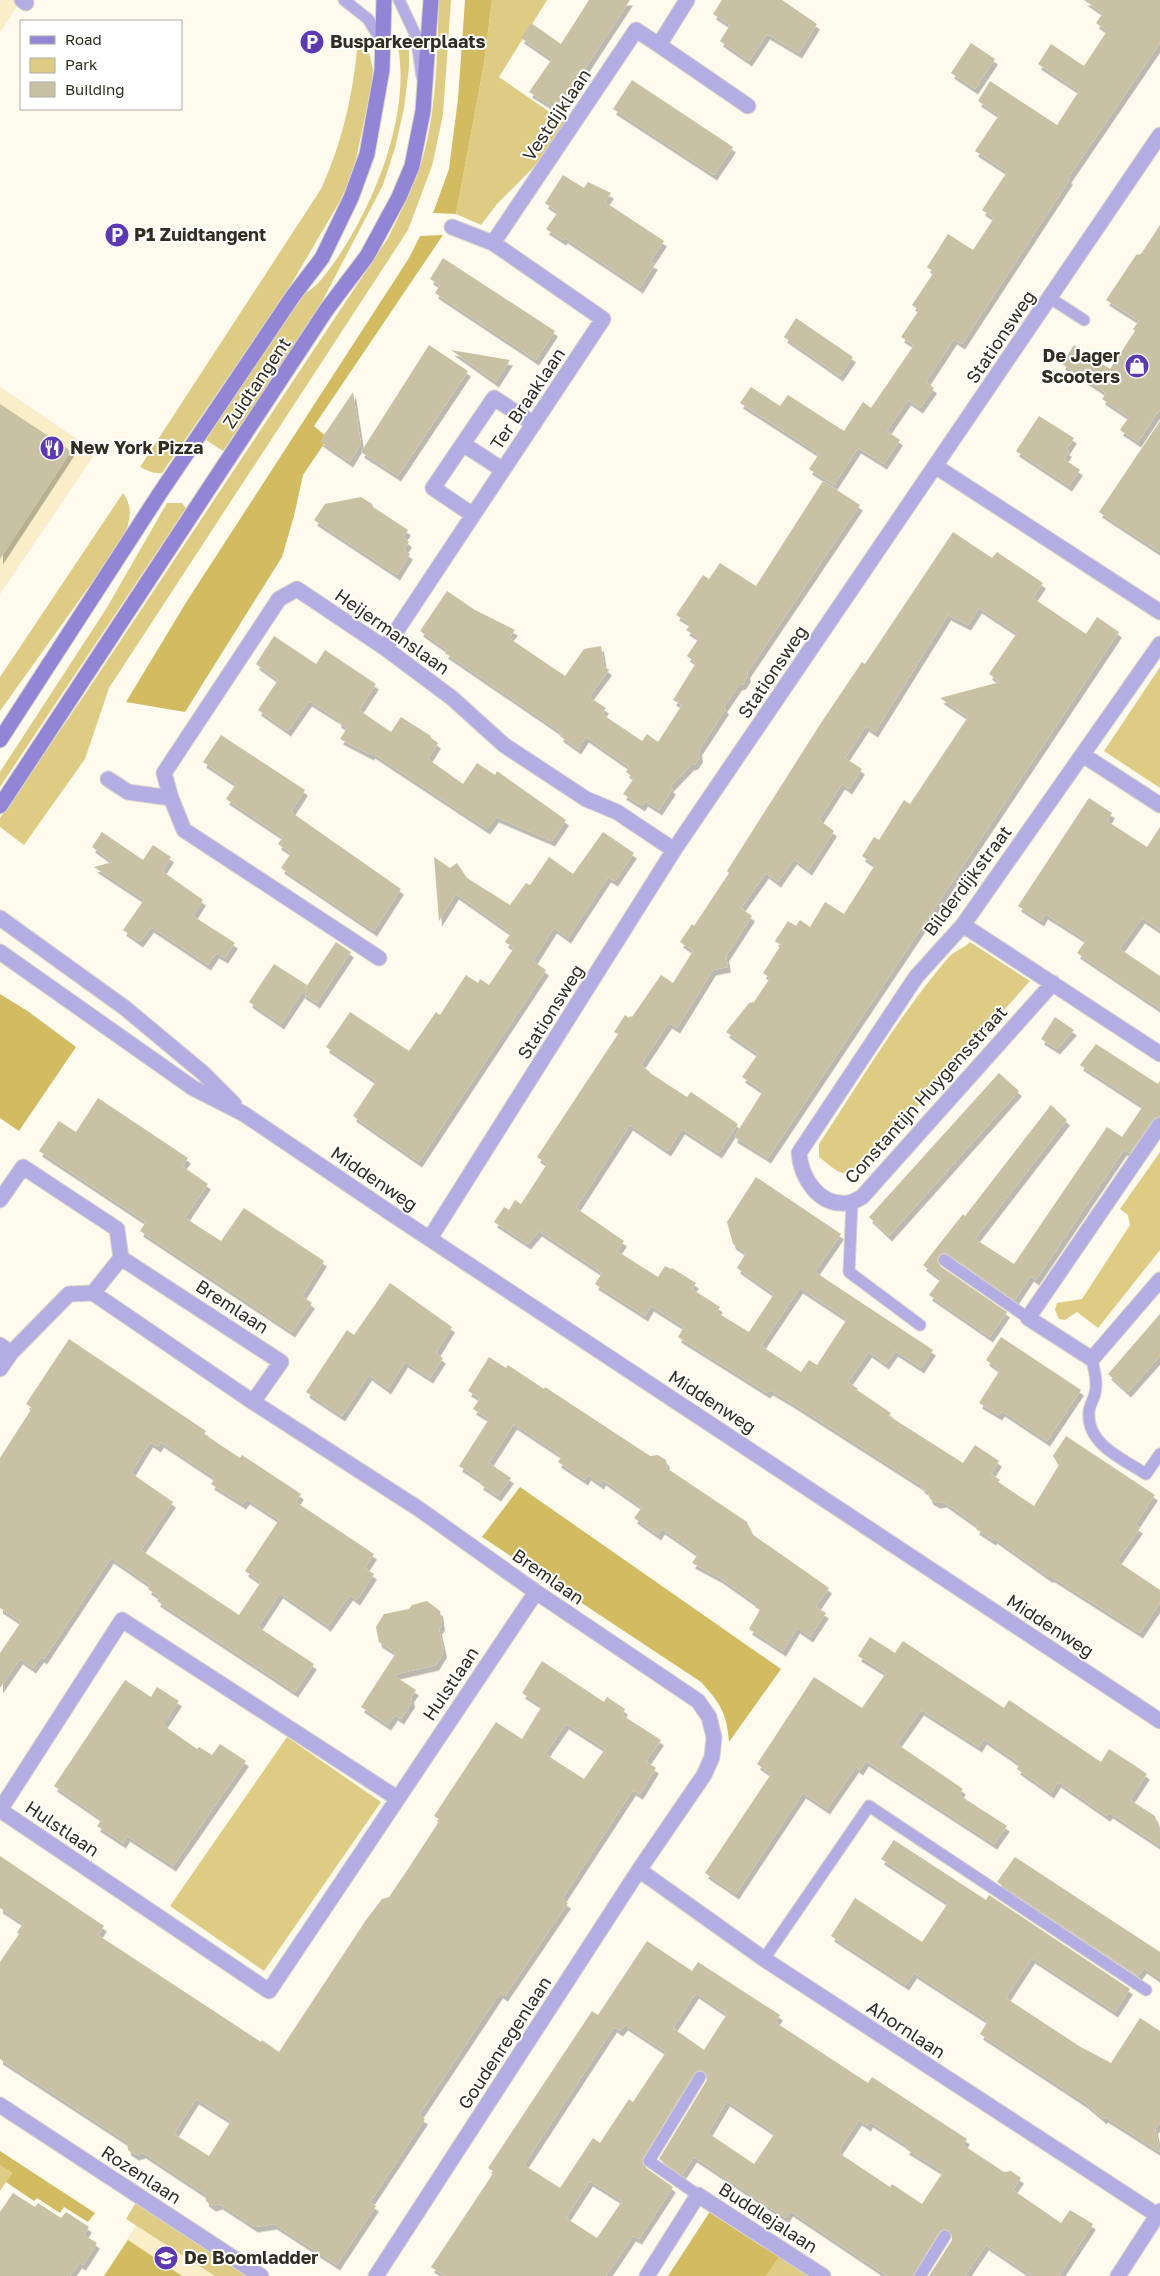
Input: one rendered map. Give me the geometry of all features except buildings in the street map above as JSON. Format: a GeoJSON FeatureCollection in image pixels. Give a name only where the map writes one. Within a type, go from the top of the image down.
{"type":"FeatureCollection","features":[{"type":"Feature","properties":{"kind":"main road","name":"Zuidtangent"},"geometry":{"type":"LineString","coordinates":[[0,740],[160,493],[293,296],[322,258],[351,198],[367,154],[382,70],[384,0]]}},
{"type":"Feature","properties":{"kind":"main road","name":"Zuidtangent"},"geometry":{"type":"LineString","coordinates":[[0,806],[327,309],[368,256],[399,197],[412,166],[426,91],[431,0]]}},
{"type":"Feature","properties":{"kind":"street"},"geometry":{"type":"LineString","coordinates":[[659,46],[687,0]]}},
{"type":"Feature","properties":{"kind":"street","name":"Vestdijklaan"},"geometry":{"type":"LineString","coordinates":[[493,243],[636,30],[748,106]]}},
{"type":"Feature","properties":{"kind":"street","name":"Stationsweg"},"geometry":{"type":"LineString","coordinates":[[430,1238],[674,850],[1160,135]]}},
{"type":"Feature","properties":{"kind":"street","name":"Ter Braaklaan"},"geometry":{"type":"LineString","coordinates":[[385,648],[603,319],[493,243],[452,227]]}},
{"type":"Feature","properties":{"kind":"street"},"geometry":{"type":"LineString","coordinates":[[473,515],[433,488],[494,398],[534,424]]}},
{"type":"Feature","properties":{"kind":"street"},"geometry":{"type":"LineString","coordinates":[[464,444],[503,470]]}},
{"type":"Feature","properties":{"kind":"street"},"geometry":{"type":"LineString","coordinates":[[935,466],[1160,612]]}},
{"type":"Feature","properties":{"kind":"street","name":"Heijermanslaan"},"geometry":{"type":"LineString","coordinates":[[379,958],[184,830],[171,798],[164,773],[278,599],[296,590],[385,648],[452,698],[504,745],[586,799],[617,812],[674,850]]}},
{"type":"Feature","properties":{"kind":"street","name":"Bilderdijkstraat"},"geometry":{"type":"LineString","coordinates":[[800,1168],[799,1153],[916,977],[963,924],[1160,644]]}},
{"type":"Feature","properties":{"kind":"street"},"geometry":{"type":"LineString","coordinates":[[1083,755],[1160,805]]}},
{"type":"Feature","properties":{"kind":"street"},"geometry":{"type":"LineString","coordinates":[[108,779],[128,792],[171,798]]}},
{"type":"Feature","properties":{"kind":"street","name":"Middenweg"},"geometry":{"type":"LineString","coordinates":[[0,918],[125,1008],[203,1073],[244,1114]]}},
{"type":"Feature","properties":{"kind":"street"},"geometry":{"type":"LineString","coordinates":[[963,924],[1160,1054]]}},
{"type":"Feature","properties":{"kind":"street","name":"Middenweg"},"geometry":{"type":"LineString","coordinates":[[0,952],[193,1088],[244,1114],[1160,1721]]}},
{"type":"Feature","properties":{"kind":"street","name":"Constantijn Huygensstraat"},"geometry":{"type":"LineString","coordinates":[[800,1168],[806,1181],[816,1192],[831,1200],[847,1203],[862,1197],[1053,983]]}},
{"type":"Feature","properties":{"kind":"street"},"geometry":{"type":"LineString","coordinates":[[1160,1125],[1028,1318],[1092,1359],[1160,1280]]}},
{"type":"Feature","properties":{"kind":"street"},"geometry":{"type":"LineString","coordinates":[[0,1200],[22,1167],[118,1229],[121,1258],[94,1293],[69,1294],[5,1349],[0,1369]]}},
{"type":"Feature","properties":{"kind":"street","name":"Bremlaan"},"geometry":{"type":"LineString","coordinates":[[121,1258],[281,1362],[253,1402]]}},
{"type":"Feature","properties":{"kind":"street","name":"Bremlaan"},"geometry":{"type":"LineString","coordinates":[[94,1293],[253,1402],[419,1509],[536,1592],[698,1701],[709,1717],[714,1737],[712,1757],[704,1775],[665,1832]]}},
{"type":"Feature","properties":{"kind":"street","name":"Hulstlaan"},"geometry":{"type":"LineString","coordinates":[[397,1798],[122,1620],[0,1810],[269,1991],[536,1592]]}},
{"type":"Feature","properties":{"kind":"street","name":"Goudenregenlaan"},"geometry":{"type":"LineString","coordinates":[[376,2276],[665,1832]]}},
{"type":"Feature","properties":{"kind":"street","name":"Ahornlaan"},"geometry":{"type":"LineString","coordinates":[[639,1870],[764,1959],[1158,2213]]}},
{"type":"Feature","properties":{"kind":"street","name":"Rozenlaan"},"geometry":{"type":"LineString","coordinates":[[0,2105],[261,2276]]}},
{"type":"Feature","properties":{"kind":"street","name":"Buddlejalaan"},"geometry":{"type":"LineString","coordinates":[[647,2276],[698,2195],[823,2276]]}},
{"type":"Feature","properties":{"kind":"street"},"geometry":{"type":"LineString","coordinates":[[1118,2276],[1158,2213]]}},
{"type":"Feature","properties":{"kind":"lane"},"geometry":{"type":"LineString","coordinates":[[344,0],[368,19],[384,45]]}},
{"type":"Feature","properties":{"kind":"lane"},"geometry":{"type":"LineString","coordinates":[[399,0],[416,36],[418,60],[426,91]]}},
{"type":"Feature","properties":{"kind":"lane"},"geometry":{"type":"LineString","coordinates":[[1050,298],[1084,320]]}},
{"type":"Feature","properties":{"kind":"lane"},"geometry":{"type":"LineString","coordinates":[[852,1201],[849,1272],[920,1325]]}},
{"type":"Feature","properties":{"kind":"lane"},"geometry":{"type":"LineString","coordinates":[[944,1260],[1028,1318]]}},
{"type":"Feature","properties":{"kind":"lane"},"geometry":{"type":"LineString","coordinates":[[1092,1359],[1096,1380],[1095,1392],[1089,1412],[1091,1430],[1096,1438],[1102,1445],[1146,1474],[1160,1454]]}},
{"type":"Feature","properties":{"kind":"lane"},"geometry":{"type":"LineString","coordinates":[[764,1959],[869,1806],[1146,1990]]}},
{"type":"Feature","properties":{"kind":"lane"},"geometry":{"type":"LineString","coordinates":[[698,2195],[649,2161],[700,2077]]}},
{"type":"Feature","properties":{"kind":"lane"},"geometry":{"type":"LineString","coordinates":[[920,2276],[945,2236]]}},
{"type":"Feature","properties":{"kind":"shaded area"},"geometry":{"type":"Polygon","coordinates":[[[0,0],[21,0],[0,33],[0,0]]]}},
{"type":"Feature","properties":{"kind":"shaded area"},"geometry":{"type":"Polygon","coordinates":[[[465,0],[492,0],[484,64],[456,214],[433,213],[449,169],[458,99],[465,0]]]}},
{"type":"Feature","properties":{"kind":"shaded area"},"geometry":{"type":"Polygon","coordinates":[[[443,235],[314,426],[328,438],[303,475],[282,557],[185,712],[126,702],[187,601],[409,258],[420,236],[443,235]]]}},
{"type":"Feature","properties":{"kind":"shaded area"},"geometry":{"type":"Polygon","coordinates":[[[0,387],[96,452],[0,594],[0,387]]]}},
{"type":"Feature","properties":{"kind":"shaded area"},"geometry":{"type":"Polygon","coordinates":[[[0,994],[29,1012],[76,1047],[19,1131],[0,1118],[0,994]]]}},
{"type":"Feature","properties":{"kind":"shaded area"},"geometry":{"type":"Polygon","coordinates":[[[520,1487],[781,1669],[729,1742],[726,1723],[721,1709],[701,1682],[482,1537],[520,1487]]]}},
{"type":"Feature","properties":{"kind":"shaded area"},"geometry":{"type":"Polygon","coordinates":[[[0,2151],[95,2213],[88,2222],[64,2207],[60,2213],[37,2198],[34,2201],[6,2182],[12,2173],[0,2165],[0,2151]]]}},
{"type":"Feature","properties":{"kind":"shaded area"},"geometry":{"type":"Polygon","coordinates":[[[711,2210],[780,2256],[766,2276],[668,2276],[711,2210]]]}},
{"type":"Feature","properties":{"kind":"shaded area","name":"De Boomladder"},"geometry":{"type":"Polygon","coordinates":[[[144,2213],[243,2276],[104,2276],[144,2213]]]}},
{"type":"Feature","properties":{"kind":"shaded area"},"geometry":{"type":"Polygon","coordinates":[[[128,2240],[182,2276],[104,2276],[128,2240]]]}},
{"type":"Feature","properties":{"kind":"green space"},"geometry":{"type":"Polygon","coordinates":[[[439,0],[451,0],[443,115],[432,166],[408,230],[109,688],[85,759],[24,845],[0,827],[0,818],[83,697],[388,238],[398,218],[416,178],[428,138],[436,79],[439,0]]]}},
{"type":"Feature","properties":{"kind":"green space"},"geometry":{"type":"Polygon","coordinates":[[[492,0],[547,0],[499,77],[567,124],[541,160],[497,204],[481,225],[456,214],[484,64],[492,0]]]}},
{"type":"Feature","properties":{"kind":"green space"},"geometry":{"type":"Polygon","coordinates":[[[358,38],[365,44],[370,56],[373,70],[371,89],[353,173],[340,201],[286,293],[162,473],[148,471],[140,467],[321,189],[336,153],[346,115],[354,77],[358,38]]]}},
{"type":"Feature","properties":{"kind":"green space"},"geometry":{"type":"Polygon","coordinates":[[[409,41],[409,68],[404,108],[395,148],[383,185],[315,315],[223,451],[206,440],[292,307],[299,298],[318,284],[338,258],[370,201],[392,136],[399,104],[400,72],[397,43],[409,41]]]}},
{"type":"Feature","properties":{"kind":"green space"},"geometry":{"type":"Polygon","coordinates":[[[123,493],[130,513],[125,533],[118,546],[0,711],[0,677],[123,493]]]}},
{"type":"Feature","properties":{"kind":"green space"},"geometry":{"type":"Polygon","coordinates":[[[167,503],[182,503],[186,508],[0,787],[0,772],[106,609],[167,503]]]}},
{"type":"Feature","properties":{"kind":"green space"},"geometry":{"type":"Polygon","coordinates":[[[1160,667],[1160,788],[1104,751],[1160,667]]]}},
{"type":"Feature","properties":{"kind":"green space"},"geometry":{"type":"Polygon","coordinates":[[[970,942],[1030,981],[866,1164],[846,1173],[836,1170],[819,1157],[819,1144],[913,1002],[948,958],[970,942]]]}},
{"type":"Feature","properties":{"kind":"green space"},"geometry":{"type":"Polygon","coordinates":[[[1160,1152],[1160,1250],[1098,1328],[1077,1312],[1065,1320],[1059,1319],[1055,1310],[1057,1303],[1082,1299],[1130,1225],[1128,1215],[1120,1209],[1160,1152]]]}},
{"type":"Feature","properties":{"kind":"green space"},"geometry":{"type":"Polygon","coordinates":[[[287,1737],[381,1802],[264,1971],[170,1906],[287,1737]]]}},
{"type":"Feature","properties":{"kind":"green space"},"geometry":{"type":"Polygon","coordinates":[[[0,2165],[12,2173],[0,2191],[0,2165]]]}},
{"type":"Feature","properties":{"kind":"green space"},"geometry":{"type":"Polygon","coordinates":[[[139,2203],[247,2276],[215,2276],[126,2219],[135,2204],[139,2203]]]}},
{"type":"Feature","properties":{"kind":"green space"},"geometry":{"type":"Polygon","coordinates":[[[780,2256],[810,2276],[766,2276],[780,2256]]]}},
{"type":"Feature","properties":{"kind":"place","name":"Busparkeerplaats"},"geometry":{"type":"Point","coordinates":[312,42]}},
{"type":"Feature","properties":{"kind":"place","name":"P1 Zuidtangent"},"geometry":{"type":"Point","coordinates":[117,235]}},
{"type":"Feature","properties":{"kind":"place","name":"De Jager Scooters"},"geometry":{"type":"Point","coordinates":[1137,366]}},
{"type":"Feature","properties":{"kind":"place","name":"New York Pizza"},"geometry":{"type":"Point","coordinates":[52,448]}},
{"type":"Feature","properties":{"kind":"place","name":"De Boomladder"},"geometry":{"type":"Point","coordinates":[166,2258]}}]}
